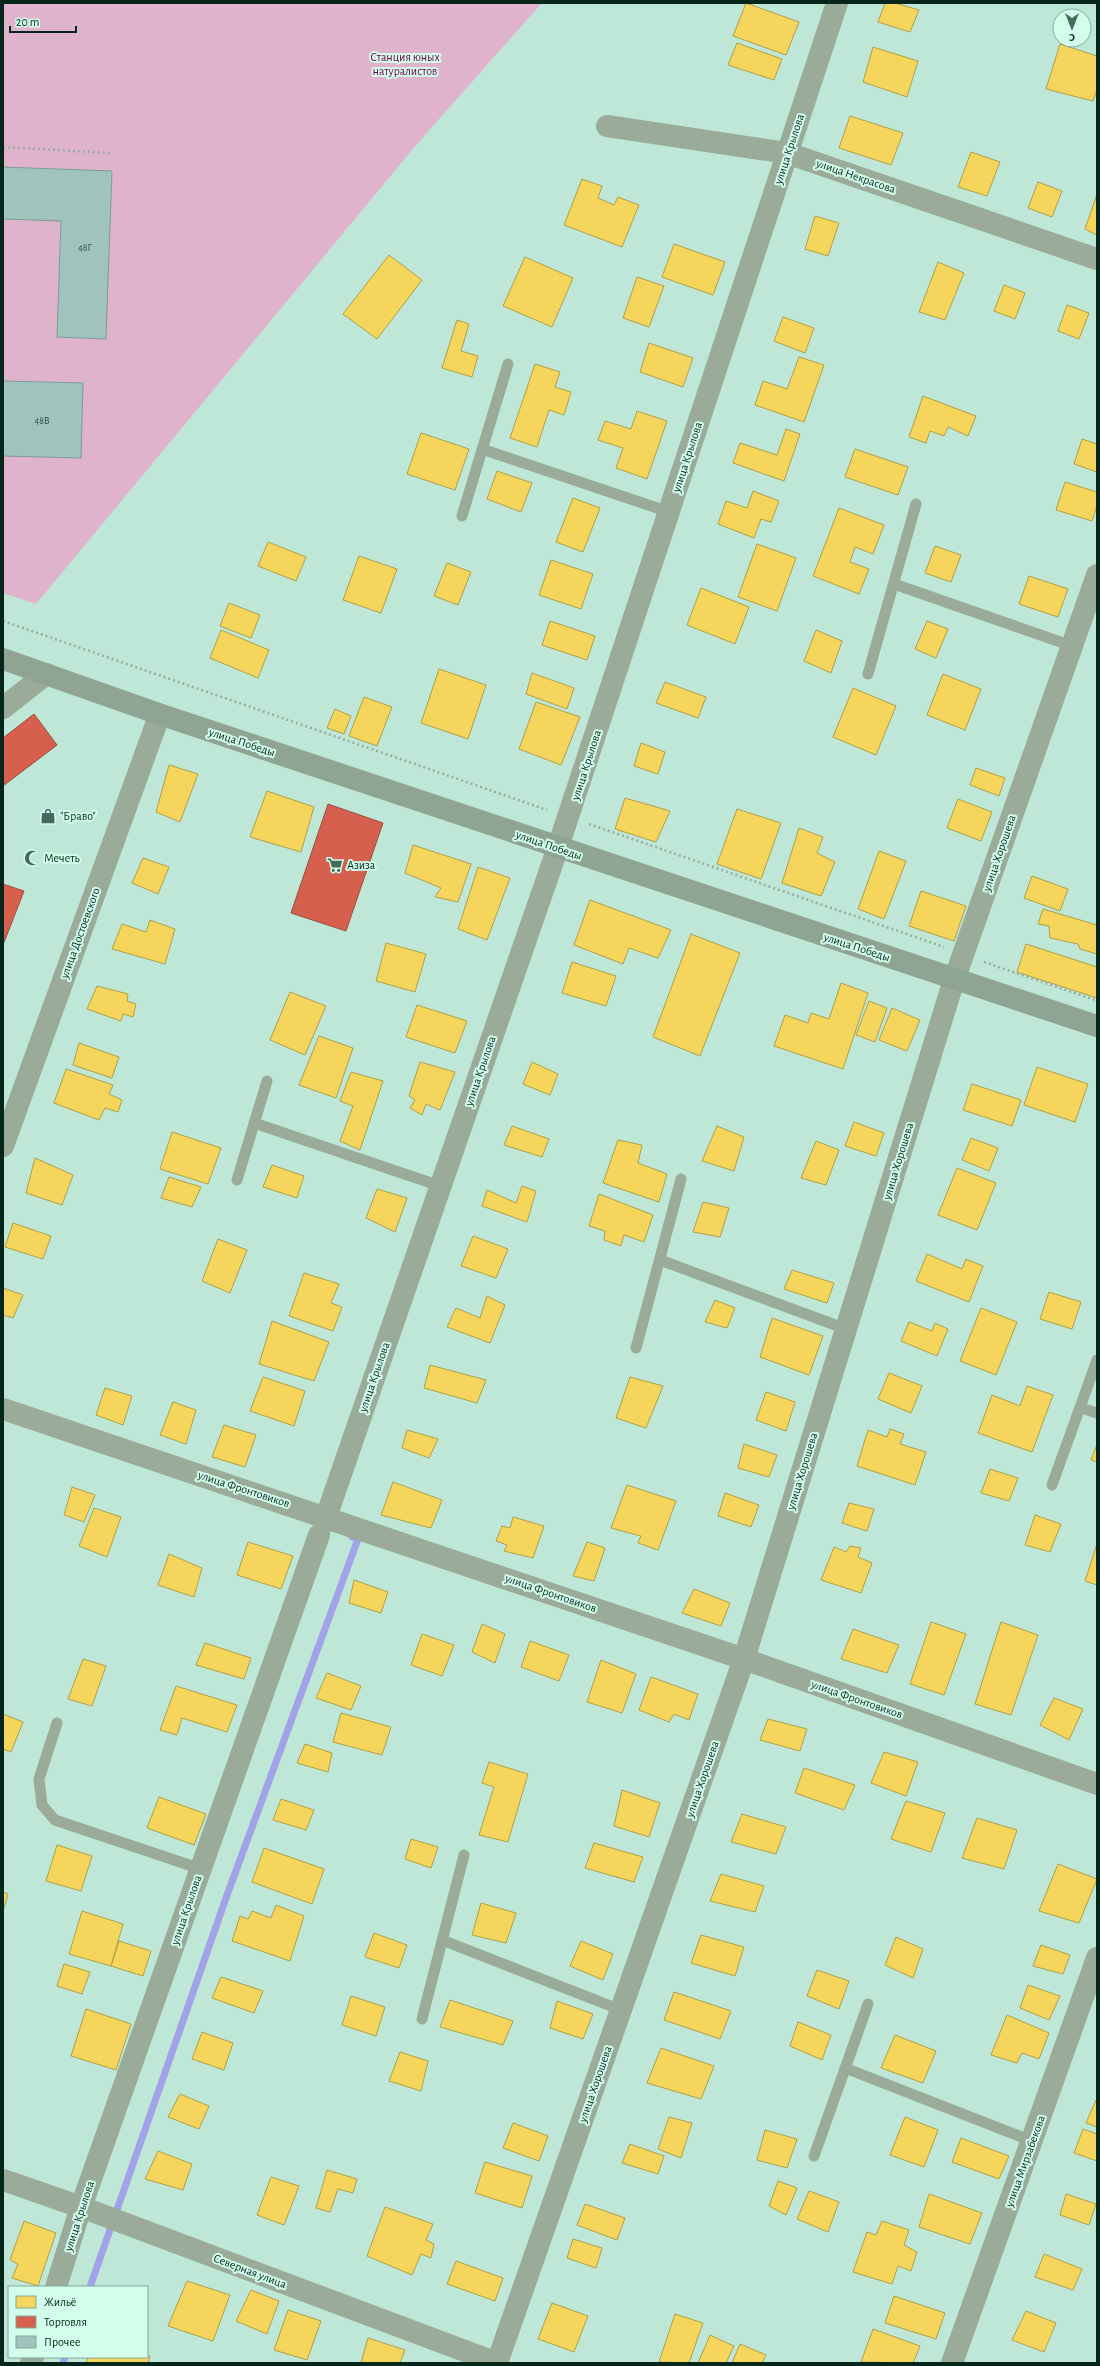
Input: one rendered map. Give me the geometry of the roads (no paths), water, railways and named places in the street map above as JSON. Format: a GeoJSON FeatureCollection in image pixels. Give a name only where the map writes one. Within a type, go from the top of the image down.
{"type":"FeatureCollection","features":[{"type":"Feature","properties":{"kind":"main road","name":"улица Победы"},"geometry":{"type":"LineString","coordinates":[[3,659],[158,719],[954,981],[1097,1026]]}},
{"type":"Feature","properties":{"kind":"main road","name":"улица Победы"},"geometry":{"type":"LineString","coordinates":[[3,664],[43,675],[557,850]]}},
{"type":"Feature","properties":{"kind":"main road","name":"улица Победы"},"geometry":{"type":"LineString","coordinates":[[954,981],[1097,1032]]}},
{"type":"Feature","properties":{"kind":"street","name":"улица Крылова"},"geometry":{"type":"LineString","coordinates":[[56,2286],[81,2207],[323,1525],[557,850],[837,3]]}},
{"type":"Feature","properties":{"kind":"street","name":"улица Некрасова"},"geometry":{"type":"LineString","coordinates":[[607,126],[787,153],[1097,259]]}},
{"type":"Feature","properties":{"kind":"street","name":"улица Хорошева"},"geometry":{"type":"LineString","coordinates":[[497,2363],[744,1659],[954,981],[1097,575]]}},
{"type":"Feature","properties":{"kind":"street"},"geometry":{"type":"LineString","coordinates":[[3,708],[43,675]]}},
{"type":"Feature","properties":{"kind":"street","name":"улица Достоевского"},"geometry":{"type":"LineString","coordinates":[[3,1146],[158,719]]}},
{"type":"Feature","properties":{"kind":"street","name":"улица Фронтовиков"},"geometry":{"type":"LineString","coordinates":[[3,1409],[323,1525],[744,1659],[1097,1784]]}},
{"type":"Feature","properties":{"kind":"street","name":"улица Мирзабекова"},"geometry":{"type":"LineString","coordinates":[[952,2363],[1097,1958]]}},
{"type":"Feature","properties":{"kind":"street","name":"Северная улица"},"geometry":{"type":"LineString","coordinates":[[3,2180],[81,2207],[497,2363]]}},
{"type":"Feature","properties":{"kind":"lane"},"geometry":{"type":"LineString","coordinates":[[462,516],[508,364]]}},
{"type":"Feature","properties":{"kind":"lane"},"geometry":{"type":"LineString","coordinates":[[482,449],[669,512]]}},
{"type":"Feature","properties":{"kind":"lane"},"geometry":{"type":"LineString","coordinates":[[868,674],[916,504]]}},
{"type":"Feature","properties":{"kind":"lane"},"geometry":{"type":"LineString","coordinates":[[894,584],[1072,646]]}},
{"type":"Feature","properties":{"kind":"lane"},"geometry":{"type":"LineString","coordinates":[[237,1180],[267,1081]]}},
{"type":"Feature","properties":{"kind":"lane"},"geometry":{"type":"LineString","coordinates":[[254,1124],[440,1186]]}},
{"type":"Feature","properties":{"kind":"lane"},"geometry":{"type":"LineString","coordinates":[[636,1348],[681,1179]]}},
{"type":"Feature","properties":{"kind":"lane"},"geometry":{"type":"LineString","coordinates":[[660,1260],[846,1328]]}},
{"type":"Feature","properties":{"kind":"lane"},"geometry":{"type":"LineString","coordinates":[[1052,1485],[1081,1408],[1097,1360]]}},
{"type":"Feature","properties":{"kind":"lane"},"geometry":{"type":"LineString","coordinates":[[1081,1408],[1097,1414]]}},
{"type":"Feature","properties":{"kind":"lane"},"geometry":{"type":"LineString","coordinates":[[57,1723],[39,1779],[42,1806],[55,1820],[201,1869]]}},
{"type":"Feature","properties":{"kind":"lane"},"geometry":{"type":"LineString","coordinates":[[422,2019],[464,1855]]}},
{"type":"Feature","properties":{"kind":"lane"},"geometry":{"type":"LineString","coordinates":[[442,1940],[621,2010]]}},
{"type":"Feature","properties":{"kind":"lane"},"geometry":{"type":"LineString","coordinates":[[814,2156],[868,2004]]}},
{"type":"Feature","properties":{"kind":"lane"},"geometry":{"type":"LineString","coordinates":[[845,2068],[1032,2141]]}},
{"type":"Feature","properties":{"kind":"waterway"},"geometry":{"type":"LineString","coordinates":[[90,2286],[226,1898],[358,1539],[352,1537]]}},
{"type":"Feature","properties":{"kind":"waterway"},"geometry":{"type":"LineString","coordinates":[[63,2363],[65,2358]]}},
{"type":"Feature","properties":{"kind":"place","name":"\"Браво\""},"geometry":{"type":"Point","coordinates":[48,816]}},
{"type":"Feature","properties":{"kind":"place","name":"Мечеть"},"geometry":{"type":"Point","coordinates":[32,858]}},
{"type":"Feature","properties":{"kind":"place","name":"Азиза"},"geometry":{"type":"Point","coordinates":[335,865]}},
{"type":"Feature","properties":{"kind":"park label","name":"Станция юных натуралистов"},"geometry":{"type":"Point","coordinates":[405,64]}}]}
